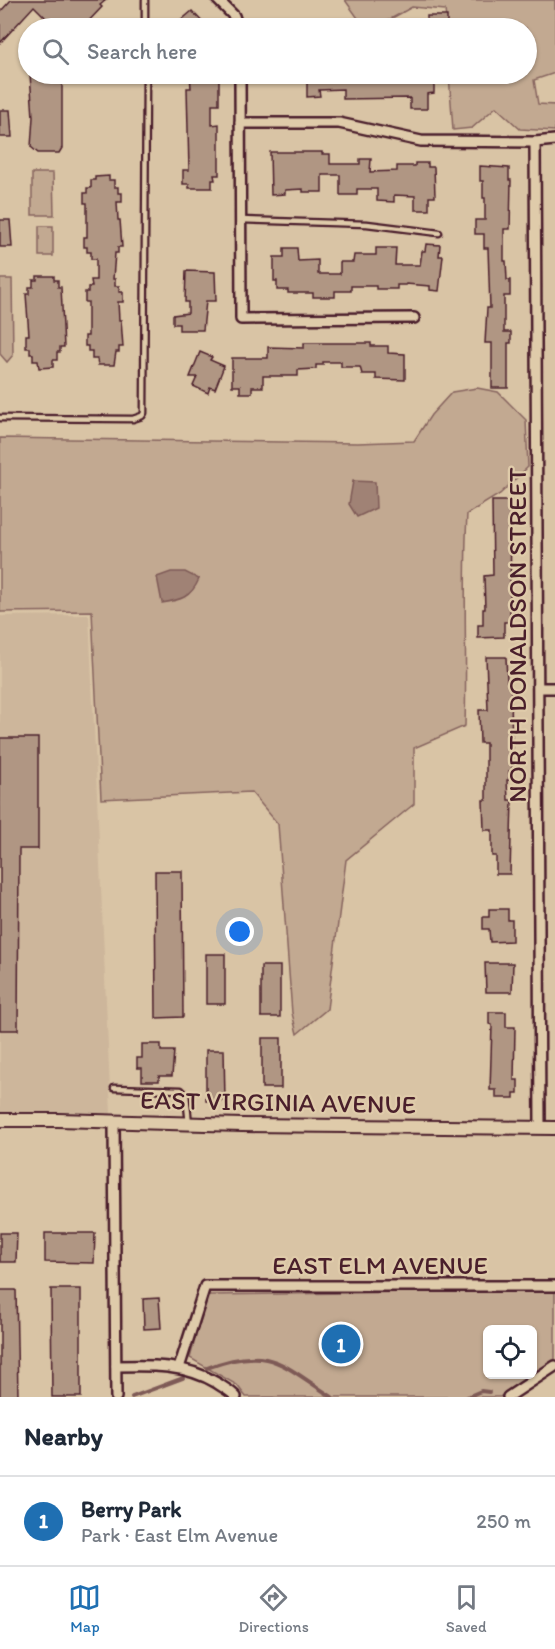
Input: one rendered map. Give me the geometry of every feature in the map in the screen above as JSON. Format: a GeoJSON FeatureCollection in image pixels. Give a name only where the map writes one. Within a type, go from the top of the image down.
{"type":"FeatureCollection","features":[{"type":"Feature","properties":{"kind":"street"},"geometry":{"type":"LineString","coordinates":[[218,0],[235,18]]}},
{"type":"Feature","properties":{"kind":"street"},"geometry":{"type":"LineString","coordinates":[[240,84],[241,319],[414,318]]}},
{"type":"Feature","properties":{"kind":"street"},"geometry":{"type":"LineString","coordinates":[[240,123],[339,123],[422,141],[535,142],[555,140]]}},
{"type":"Feature","properties":{"kind":"street","name":"NORTH DONALDSON STREET"},"geometry":{"type":"LineString","coordinates":[[535,142],[540,1127]]}},
{"type":"Feature","properties":{"kind":"street"},"geometry":{"type":"LineString","coordinates":[[539,688],[555,688]]}},
{"type":"Feature","properties":{"kind":"street","name":"EAST VIRGINIA AVENUE"},"geometry":{"type":"LineString","coordinates":[[0,1120],[555,1128]]}},
{"type":"Feature","properties":{"kind":"street"},"geometry":{"type":"LineString","coordinates":[[114,1123],[116,1397]]}},
{"type":"Feature","properties":{"kind":"street","name":"EAST ELM AVENUE"},"geometry":{"type":"LineString","coordinates":[[179,1368],[205,1286],[555,1286]]}},
{"type":"Feature","properties":{"kind":"street"},"geometry":{"type":"LineString","coordinates":[[116,1366],[150,1365],[179,1368],[207,1377],[236,1397]]}},
{"type":"Feature","properties":{"kind":"street"},"geometry":{"type":"LineString","coordinates":[[507,1397],[555,1366]]}},
{"type":"Feature","properties":{"kind":"lane"},"geometry":{"type":"LineString","coordinates":[[145,0],[145,18]]}},
{"type":"Feature","properties":{"kind":"lane"},"geometry":{"type":"LineString","coordinates":[[0,418],[133,419],[144,413],[146,84]]}},
{"type":"Feature","properties":{"kind":"lane"},"geometry":{"type":"LineString","coordinates":[[240,220],[367,224],[439,232]]}},
{"type":"Feature","properties":{"kind":"lane"},"geometry":{"type":"LineString","coordinates":[[114,1088],[181,1090],[186,1095],[189,1124]]}},
{"type":"Feature","properties":{"kind":"shaded area"},"geometry":{"type":"Polygon","coordinates":[[[345,0],[555,0],[555,73],[537,79],[537,18],[446,18],[445,10],[412,7],[392,18],[358,18],[345,0]]]}},
{"type":"Feature","properties":{"kind":"shaded area"},"geometry":{"type":"Polygon","coordinates":[[[450,84],[535,84],[538,104],[555,105],[555,131],[520,129],[496,107],[472,128],[453,130],[450,84]]]}},
{"type":"Feature","properties":{"kind":"shaded area"},"geometry":{"type":"Polygon","coordinates":[[[32,173],[53,173],[54,215],[32,215],[32,173]]]}},
{"type":"Feature","properties":{"kind":"shaded area"},"geometry":{"type":"Polygon","coordinates":[[[39,226],[53,226],[53,256],[39,256],[39,226]]]}},
{"type":"Feature","properties":{"kind":"shaded area"},"geometry":{"type":"Polygon","coordinates":[[[0,279],[12,279],[13,355],[7,362],[0,354],[0,279]]]}},
{"type":"Feature","properties":{"kind":"shaded area"},"geometry":{"type":"Polygon","coordinates":[[[477,388],[498,392],[526,420],[528,467],[500,494],[467,514],[465,726],[414,748],[414,804],[346,860],[327,1009],[297,1034],[292,1013],[278,824],[251,792],[101,799],[92,611],[0,612],[0,438],[358,443],[414,441],[431,415],[452,392],[477,388]]]}},
{"type":"Feature","properties":{"kind":"shaded area"},"geometry":{"type":"Polygon","coordinates":[[[353,481],[375,482],[376,508],[357,517],[349,504],[353,481]]]}},
{"type":"Feature","properties":{"kind":"shaded area"},"geometry":{"type":"Polygon","coordinates":[[[171,572],[185,572],[199,579],[189,594],[174,601],[162,603],[157,577],[171,572]]]}},
{"type":"Feature","properties":{"kind":"shaded area"},"geometry":{"type":"Polygon","coordinates":[[[89,615],[111,1114],[0,1113],[0,616],[89,615]]]}},
{"type":"Feature","properties":{"kind":"shaded area"},"geometry":{"type":"Polygon","coordinates":[[[555,1290],[555,1361],[537,1373],[537,1325],[483,1325],[483,1379],[528,1379],[500,1397],[246,1397],[237,1385],[190,1358],[207,1295],[555,1290]]]}},
{"type":"Feature","properties":{"kind":"building"},"geometry":{"type":"Polygon","coordinates":[[[11,0],[106,0],[92,18],[46,18],[34,6],[23,18],[18,18],[18,23],[0,43],[0,12],[11,0]]]}},
{"type":"Feature","properties":{"kind":"building"},"geometry":{"type":"Polygon","coordinates":[[[192,11],[199,18],[184,18],[192,11]]]}},
{"type":"Feature","properties":{"kind":"building"},"geometry":{"type":"Polygon","coordinates":[[[427,16],[447,16],[447,18],[427,18],[427,16]]]}},
{"type":"Feature","properties":{"kind":"building"},"geometry":{"type":"Polygon","coordinates":[[[31,84],[62,84],[62,148],[59,153],[38,153],[31,147],[33,117],[31,84]]]}},
{"type":"Feature","properties":{"kind":"building"},"geometry":{"type":"Polygon","coordinates":[[[191,84],[219,84],[219,104],[212,104],[212,125],[219,124],[219,175],[214,175],[212,188],[189,188],[189,184],[183,184],[183,170],[189,170],[187,88],[191,88],[191,84]]]}},
{"type":"Feature","properties":{"kind":"building"},"geometry":{"type":"Polygon","coordinates":[[[307,84],[434,84],[434,93],[427,94],[427,109],[410,109],[410,98],[343,99],[343,89],[319,90],[320,96],[307,97],[307,84]]]}},
{"type":"Feature","properties":{"kind":"building"},"geometry":{"type":"Polygon","coordinates":[[[0,110],[10,110],[12,137],[0,137],[0,110]]]}},
{"type":"Feature","properties":{"kind":"building"},"geometry":{"type":"Polygon","coordinates":[[[270,152],[322,152],[322,154],[330,154],[330,164],[360,164],[360,159],[371,159],[370,172],[397,171],[397,166],[428,163],[428,167],[434,167],[435,197],[429,197],[429,210],[415,210],[415,196],[394,195],[394,202],[377,201],[377,189],[357,189],[357,195],[340,195],[340,175],[322,175],[322,192],[303,192],[303,189],[285,190],[285,194],[271,195],[270,152]]]}},
{"type":"Feature","properties":{"kind":"building"},"geometry":{"type":"Polygon","coordinates":[[[480,166],[509,168],[509,180],[511,180],[510,229],[504,229],[504,261],[506,261],[507,280],[510,280],[510,296],[504,296],[504,332],[511,332],[511,343],[508,343],[508,388],[492,388],[492,343],[485,343],[487,308],[490,308],[488,248],[484,248],[484,234],[475,234],[475,220],[485,220],[485,198],[483,198],[483,181],[480,181],[480,166]]]}},
{"type":"Feature","properties":{"kind":"building"},"geometry":{"type":"Polygon","coordinates":[[[109,176],[109,180],[114,180],[114,187],[118,187],[118,193],[122,193],[122,202],[117,202],[122,247],[118,247],[118,253],[115,253],[113,279],[115,279],[115,286],[119,286],[119,292],[123,292],[123,302],[118,302],[123,347],[119,347],[119,352],[116,352],[114,365],[98,365],[97,359],[92,359],[92,351],[88,351],[88,346],[85,346],[85,336],[88,336],[88,302],[85,302],[85,292],[88,292],[88,287],[92,287],[91,280],[96,280],[96,259],[91,259],[91,252],[87,252],[87,247],[84,247],[84,237],[87,237],[87,203],[84,203],[84,193],[87,193],[87,188],[91,188],[91,180],[95,180],[95,177],[109,176]]]}},
{"type":"Feature","properties":{"kind":"building"},"geometry":{"type":"Polygon","coordinates":[[[0,220],[10,220],[12,247],[0,247],[0,220]]]}},
{"type":"Feature","properties":{"kind":"building"},"geometry":{"type":"Polygon","coordinates":[[[426,244],[440,245],[439,256],[443,256],[439,291],[430,290],[430,286],[406,284],[397,285],[397,289],[351,286],[351,291],[335,291],[335,297],[313,297],[313,293],[288,293],[288,290],[277,290],[277,281],[274,281],[274,257],[284,257],[284,248],[297,248],[298,261],[318,260],[318,274],[340,274],[340,262],[353,262],[354,255],[376,255],[376,248],[396,248],[395,265],[420,265],[422,251],[425,251],[426,244]]]}},
{"type":"Feature","properties":{"kind":"building"},"geometry":{"type":"Polygon","coordinates":[[[186,271],[215,272],[216,301],[206,301],[203,330],[179,330],[179,324],[173,324],[173,315],[188,313],[188,302],[185,302],[186,271]]]}},
{"type":"Feature","properties":{"kind":"building"},"geometry":{"type":"Polygon","coordinates":[[[37,276],[54,276],[54,280],[58,280],[58,287],[61,287],[64,347],[60,347],[60,352],[57,352],[57,360],[53,360],[53,367],[39,368],[38,361],[33,361],[30,348],[26,348],[26,335],[29,335],[26,294],[29,294],[29,287],[33,287],[33,280],[37,280],[37,276]]]}},
{"type":"Feature","properties":{"kind":"building"},"geometry":{"type":"Polygon","coordinates":[[[304,343],[371,343],[371,346],[388,346],[388,353],[405,354],[405,380],[376,379],[376,374],[362,374],[360,367],[341,367],[341,362],[323,362],[323,365],[316,365],[316,369],[298,370],[298,376],[263,376],[263,387],[252,387],[252,393],[240,393],[240,386],[232,386],[232,358],[268,358],[268,347],[304,348],[304,343]]]}},
{"type":"Feature","properties":{"kind":"building"},"geometry":{"type":"Polygon","coordinates":[[[200,352],[212,357],[210,360],[224,366],[215,389],[210,387],[208,393],[193,386],[197,377],[190,377],[200,352]]]}},
{"type":"Feature","properties":{"kind":"building"},"geometry":{"type":"Polygon","coordinates":[[[492,501],[511,501],[510,622],[504,622],[504,637],[478,638],[478,625],[483,625],[483,609],[485,609],[484,576],[493,575],[492,501]]]}},
{"type":"Feature","properties":{"kind":"building"},"geometry":{"type":"Polygon","coordinates":[[[486,657],[506,657],[507,681],[511,681],[512,771],[509,771],[509,780],[507,780],[508,800],[512,800],[510,874],[496,874],[496,856],[492,856],[492,830],[484,830],[486,743],[480,743],[479,710],[488,710],[486,657]]]}},
{"type":"Feature","properties":{"kind":"building"},"geometry":{"type":"Polygon","coordinates":[[[0,738],[38,738],[38,849],[19,849],[18,1030],[0,1030],[0,738]]]}},
{"type":"Feature","properties":{"kind":"building"},"geometry":{"type":"Polygon","coordinates":[[[155,871],[182,871],[183,1017],[156,1018],[155,871]]]}},
{"type":"Feature","properties":{"kind":"building"},"geometry":{"type":"Polygon","coordinates":[[[489,909],[508,909],[508,920],[512,920],[512,941],[490,942],[489,929],[483,929],[483,917],[489,917],[489,909]]]}},
{"type":"Feature","properties":{"kind":"building"},"geometry":{"type":"Polygon","coordinates":[[[206,954],[225,954],[225,1004],[206,1004],[206,954]]]}},
{"type":"Feature","properties":{"kind":"building"},"geometry":{"type":"Polygon","coordinates":[[[485,963],[513,963],[512,992],[486,992],[485,963]]]}},
{"type":"Feature","properties":{"kind":"building"},"geometry":{"type":"Polygon","coordinates":[[[261,966],[280,966],[280,1017],[261,1017],[261,966]]]}},
{"type":"Feature","properties":{"kind":"building"},"geometry":{"type":"Polygon","coordinates":[[[489,1012],[506,1012],[506,1027],[515,1027],[514,1080],[518,1080],[518,1093],[514,1093],[514,1098],[496,1098],[496,1090],[490,1090],[492,1025],[489,1024],[489,1012]]]}},
{"type":"Feature","properties":{"kind":"building"},"geometry":{"type":"Polygon","coordinates":[[[262,1038],[281,1038],[281,1088],[262,1088],[262,1038]]]}},
{"type":"Feature","properties":{"kind":"building"},"geometry":{"type":"Polygon","coordinates":[[[142,1044],[161,1044],[161,1051],[174,1051],[172,1076],[159,1076],[159,1081],[142,1081],[142,1068],[137,1068],[137,1058],[142,1058],[142,1044]]]}},
{"type":"Feature","properties":{"kind":"building"},"geometry":{"type":"Polygon","coordinates":[[[206,1050],[224,1050],[225,1101],[206,1101],[206,1050]]]}},
{"type":"Feature","properties":{"kind":"building"},"geometry":{"type":"Polygon","coordinates":[[[0,1233],[17,1233],[16,1262],[0,1262],[0,1233]]]}},
{"type":"Feature","properties":{"kind":"building"},"geometry":{"type":"Polygon","coordinates":[[[45,1233],[95,1233],[94,1263],[45,1262],[45,1233]]]}},
{"type":"Feature","properties":{"kind":"building"},"geometry":{"type":"Polygon","coordinates":[[[51,1289],[81,1289],[81,1397],[52,1397],[51,1289]]]}},
{"type":"Feature","properties":{"kind":"building"},"geometry":{"type":"Polygon","coordinates":[[[0,1290],[16,1290],[18,1397],[0,1397],[0,1290]]]}},
{"type":"Feature","properties":{"kind":"building"},"geometry":{"type":"Polygon","coordinates":[[[159,1298],[161,1328],[144,1329],[143,1299],[159,1298]]]}},
{"type":"Feature","properties":{"kind":"waterway"},"geometry":{"type":"LineString","coordinates":[[207,1368],[228,1361],[261,1358],[287,1367],[332,1397]]}},
{"type":"Feature","properties":{"kind":"waterway"},"geometry":{"type":"LineString","coordinates":[[132,1397],[183,1378]]}},
{"type":"Feature","properties":{"kind":"waterway"},"geometry":{"type":"LineString","coordinates":[[467,1397],[481,1391],[489,1392]]}},
{"type":"Feature","properties":{"kind":"place","name":"Berry Park"},"geometry":{"type":"Point","coordinates":[341,1344]}}]}
